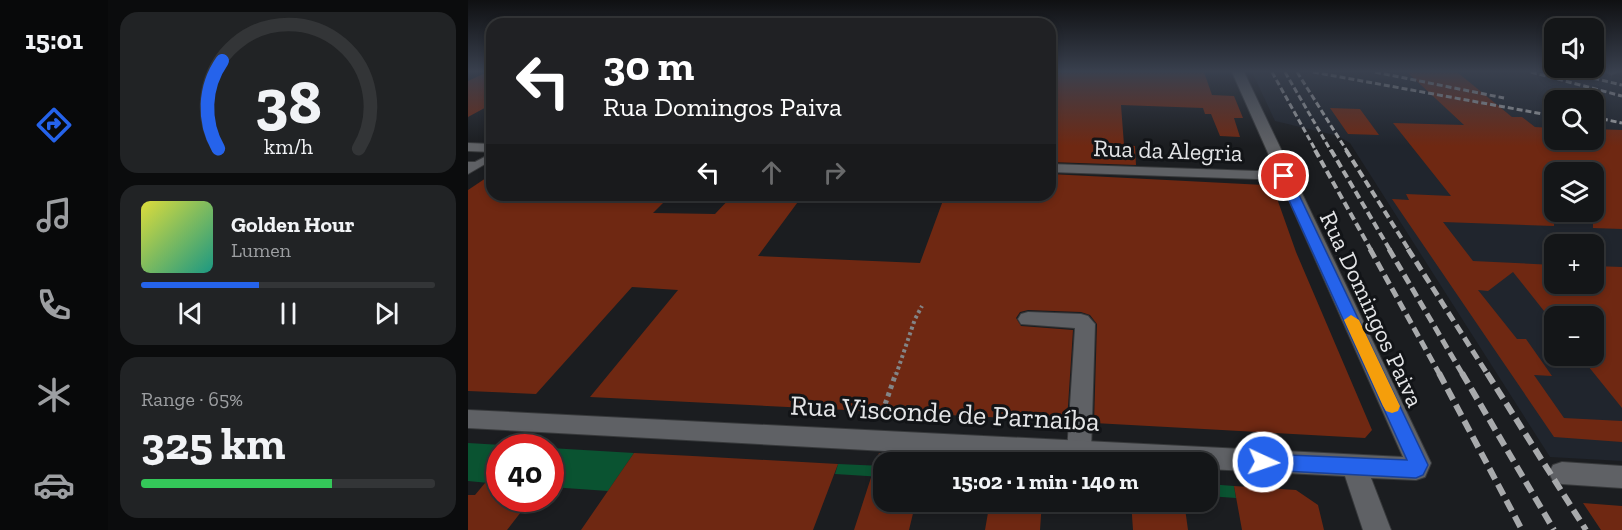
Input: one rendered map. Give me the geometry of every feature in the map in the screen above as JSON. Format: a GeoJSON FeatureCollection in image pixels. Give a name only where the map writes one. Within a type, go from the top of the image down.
{"type":"FeatureCollection","features":[{"type":"Feature","properties":{"kind":"street","name":"Rua Domingos Paiva"},"geometry":{"type":"LineString","coordinates":[[1249,97],[1418,463],[1418,468]]}},
{"type":"Feature","properties":{"kind":"street"},"geometry":{"type":"LineString","coordinates":[[468,147],[486,148]]}},
{"type":"Feature","properties":{"kind":"street","name":"Rua da Alegria"},"geometry":{"type":"LineString","coordinates":[[1056,168],[1284,176]]}},
{"type":"Feature","properties":{"kind":"street"},"geometry":{"type":"LineString","coordinates":[[1028,319],[1081,321],[1085,324],[1079,452]]}},
{"type":"Feature","properties":{"kind":"street","name":"Rua Visconde de Parnaíba"},"geometry":{"type":"LineString","coordinates":[[468,419],[1079,452]]}},
{"type":"Feature","properties":{"kind":"street","name":"Rua Visconde de Parnaíba"},"geometry":{"type":"LineString","coordinates":[[1218,460],[1418,468]]}},
{"type":"Feature","properties":{"kind":"street"},"geometry":{"type":"LineString","coordinates":[[1355,467],[1377,530]]}},
{"type":"Feature","properties":{"kind":"street"},"geometry":{"type":"LineString","coordinates":[[1562,473],[1622,477]]}},
{"type":"Feature","properties":{"kind":"lane"},"geometry":{"type":"LineString","coordinates":[[471,167],[486,159]]}},
{"type":"Feature","properties":{"kind":"path"},"geometry":{"type":"LineString","coordinates":[[872,441],[915,319],[922,306]]}},
{"type":"Feature","properties":{"kind":"shaded area"},"geometry":{"type":"Polygon","coordinates":[[[1264,97],[1544,97],[1544,150],[1604,150],[1604,97],[1622,97],[1622,461],[1550,457],[1350,143],[1338,136],[1275,121],[1264,97]]]}},
{"type":"Feature","properties":{"kind":"green space"},"geometry":{"type":"Polygon","coordinates":[[[468,443],[486,444],[486,483],[468,481],[468,443]]]}},
{"type":"Feature","properties":{"kind":"green space"},"geometry":{"type":"Polygon","coordinates":[[[564,449],[634,453],[608,491],[564,488],[564,449]]]}},
{"type":"Feature","properties":{"kind":"green space"},"geometry":{"type":"Polygon","coordinates":[[[838,464],[873,466],[873,476],[835,474],[838,464]]]}},
{"type":"Feature","properties":{"kind":"green space"},"geometry":{"type":"Polygon","coordinates":[[[1218,485],[1234,486],[1236,498],[1218,497],[1218,485]]]}},
{"type":"Feature","properties":{"kind":"building"},"geometry":{"type":"Polygon","coordinates":[[[468,97],[486,97],[486,107],[468,117],[468,97]]]}},
{"type":"Feature","properties":{"kind":"building"},"geometry":{"type":"Polygon","coordinates":[[[1056,97],[1234,97],[1243,118],[1234,118],[1240,137],[1220,136],[1211,114],[1205,114],[1203,108],[1121,105],[1124,145],[1135,146],[1136,165],[1056,162],[1056,97]]]}},
{"type":"Feature","properties":{"kind":"building"},"geometry":{"type":"Polygon","coordinates":[[[1434,97],[1487,97],[1512,117],[1522,117],[1535,127],[1544,127],[1544,150],[1604,150],[1604,129],[1622,130],[1622,229],[1593,228],[1593,222],[1604,222],[1604,162],[1544,162],[1544,222],[1554,222],[1554,226],[1443,222],[1473,261],[1544,265],[1544,294],[1604,294],[1604,266],[1622,267],[1622,408],[1588,366],[1604,366],[1604,306],[1544,306],[1544,311],[1513,272],[1488,291],[1478,290],[1517,339],[1526,339],[1552,376],[1534,375],[1564,418],[1622,421],[1622,442],[1554,437],[1392,199],[1409,200],[1406,194],[1451,196],[1393,123],[1464,125],[1434,97]]]}},
{"type":"Feature","properties":{"kind":"building"},"geometry":{"type":"Polygon","coordinates":[[[1330,108],[1360,109],[1379,135],[1348,134],[1330,108]]]}},
{"type":"Feature","properties":{"kind":"building"},"geometry":{"type":"Polygon","coordinates":[[[1056,174],[1264,185],[1274,190],[1296,252],[1372,430],[1365,438],[1094,423],[1097,324],[1090,315],[1081,312],[1028,310],[1020,312],[1016,318],[1021,326],[1073,330],[1067,421],[590,397],[678,290],[632,287],[536,394],[468,391],[468,190],[486,178],[486,201],[665,201],[653,213],[715,214],[727,201],[799,201],[758,256],[920,263],[943,201],[1056,201],[1056,174]]]}},
{"type":"Feature","properties":{"kind":"building"},"geometry":{"type":"Polygon","coordinates":[[[634,453],[838,464],[813,530],[581,530],[634,453]]]}},
{"type":"Feature","properties":{"kind":"building"},"geometry":{"type":"Polygon","coordinates":[[[873,471],[873,512],[913,512],[909,530],[854,530],[873,471]]]}},
{"type":"Feature","properties":{"kind":"building"},"geometry":{"type":"Polygon","coordinates":[[[486,483],[486,512],[521,512],[507,530],[468,530],[468,495],[475,495],[486,483]]]}},
{"type":"Feature","properties":{"kind":"building"},"geometry":{"type":"Polygon","coordinates":[[[1234,486],[1296,490],[1318,505],[1324,530],[1242,530],[1234,486]]]}},
{"type":"Feature","properties":{"kind":"building"},"geometry":{"type":"Polygon","coordinates":[[[1583,503],[1622,506],[1622,530],[1601,530],[1583,503]]]}},
{"type":"Feature","properties":{"kind":"building"},"geometry":{"type":"Polygon","coordinates":[[[988,512],[1041,512],[1040,530],[985,530],[988,512]]]}},
{"type":"Feature","properties":{"kind":"building"},"geometry":{"type":"Polygon","coordinates":[[[1132,512],[1186,512],[1188,530],[1133,530],[1132,512]]]}},
{"type":"Feature","properties":{"kind":"railway"},"geometry":{"type":"LineString","coordinates":[[1286,97],[1316,151]]}},
{"type":"Feature","properties":{"kind":"railway"},"geometry":{"type":"LineString","coordinates":[[1299,97],[1331,151]]}},
{"type":"Feature","properties":{"kind":"railway"},"geometry":{"type":"LineString","coordinates":[[1313,97],[1347,151]]}},
{"type":"Feature","properties":{"kind":"railway"},"geometry":{"type":"LineString","coordinates":[[1448,97],[1544,114]]}},
{"type":"Feature","properties":{"kind":"railway"},"geometry":{"type":"LineString","coordinates":[[1498,97],[1504,98]]}},
{"type":"Feature","properties":{"kind":"railway"},"geometry":{"type":"LineString","coordinates":[[1604,119],[1622,123]]}},
{"type":"Feature","properties":{"kind":"railway"},"geometry":{"type":"LineString","coordinates":[[1315,150],[1371,250]]}},
{"type":"Feature","properties":{"kind":"railway"},"geometry":{"type":"LineString","coordinates":[[1331,150],[1390,250]]}},
{"type":"Feature","properties":{"kind":"railway"},"geometry":{"type":"LineString","coordinates":[[1346,150],[1409,250]]}},
{"type":"Feature","properties":{"kind":"railway"},"geometry":{"type":"LineString","coordinates":[[1370,249],[1440,375]]}},
{"type":"Feature","properties":{"kind":"railway"},"geometry":{"type":"LineString","coordinates":[[1389,249],[1463,375]]}},
{"type":"Feature","properties":{"kind":"railway"},"geometry":{"type":"LineString","coordinates":[[1408,249],[1488,375]]}},
{"type":"Feature","properties":{"kind":"railway"},"geometry":{"type":"LineString","coordinates":[[1439,373],[1522,530]]}},
{"type":"Feature","properties":{"kind":"railway"},"geometry":{"type":"LineString","coordinates":[[1462,373],[1554,530]]}},
{"type":"Feature","properties":{"kind":"railway"},"geometry":{"type":"LineString","coordinates":[[1487,373],[1586,530]]}},
{"type":"Feature","properties":{"kind":"slow traffic"},"geometry":{"type":"LineString","coordinates":[[1351,320],[1392,406]]}},
{"type":"Feature","properties":{"kind":"route"},"geometry":{"type":"LineString","coordinates":[[1263,462],[1416,469],[1419,465],[1284,176]]}}]}
